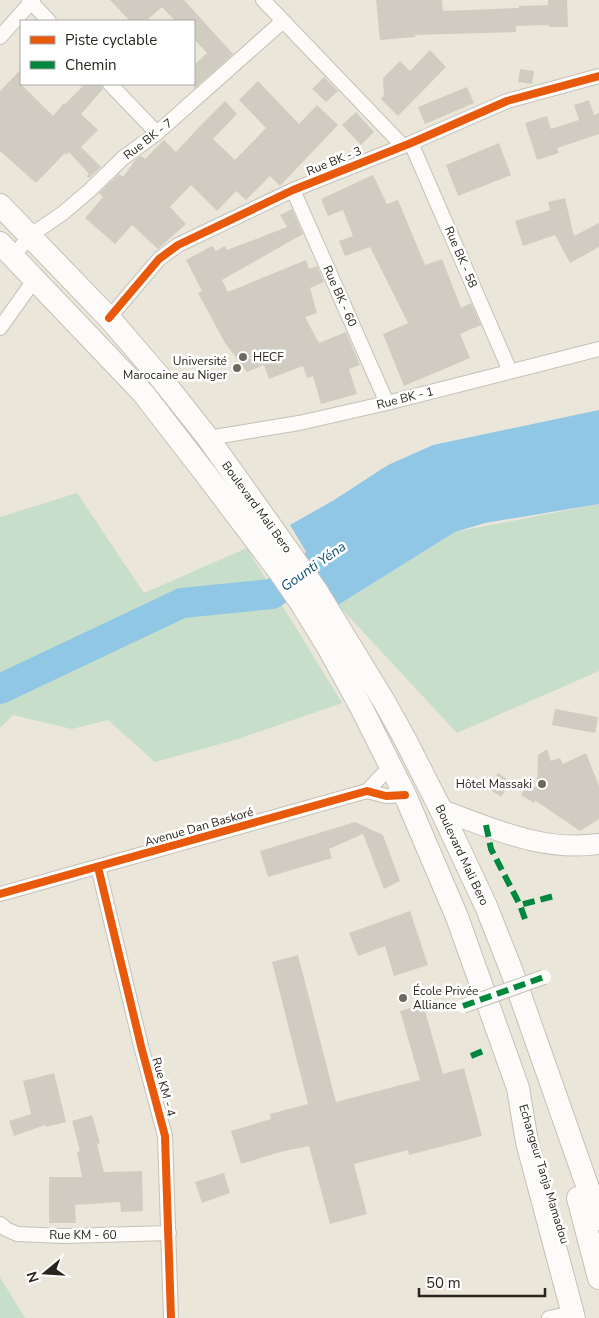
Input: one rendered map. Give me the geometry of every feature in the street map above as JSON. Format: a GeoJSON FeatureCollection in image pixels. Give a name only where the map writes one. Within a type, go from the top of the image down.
{"type":"FeatureCollection","features":[{"type":"Feature","properties":{"kind":"main road","name":"Boulevard Mali Bero"},"geometry":{"type":"LineString","coordinates":[[0,205],[109,318],[159,376],[208,438],[287,565],[385,703],[441,810],[486,906],[512,972],[599,1219]]}},
{"type":"Feature","properties":{"kind":"main road","name":"Boulevard Mali Bero"},"geometry":{"type":"LineString","coordinates":[[6,249],[142,393],[287,565]]}},
{"type":"Feature","properties":{"kind":"main road","name":"Boulevard Mali Bero"},"geometry":{"type":"LineString","coordinates":[[308,596],[332,655],[405,795],[457,917],[518,1088],[527,1142],[577,1316]]}},
{"type":"Feature","properties":{"kind":"main road","name":"Echangeur Tanja Mamadou"},"geometry":{"type":"LineString","coordinates":[[550,1080],[599,1278]]}},
{"type":"Feature","properties":{"kind":"main road","name":"Echangeur Tanja Mamadou"},"geometry":{"type":"LineString","coordinates":[[518,1088],[548,1183],[577,1316]]}},
{"type":"Feature","properties":{"kind":"street","name":"Rue BK - 58"},"geometry":{"type":"LineString","coordinates":[[263,0],[407,144],[510,371]]}},
{"type":"Feature","properties":{"kind":"street"},"geometry":{"type":"LineString","coordinates":[[0,37],[31,1],[48,20]]}},
{"type":"Feature","properties":{"kind":"street","name":"Rue BK - 7"},"geometry":{"type":"LineString","coordinates":[[6,249],[31,235],[63,213],[123,158],[157,133],[283,21]]}},
{"type":"Feature","properties":{"kind":"street","name":"Rue BK - 3"},"geometry":{"type":"LineString","coordinates":[[109,318],[160,259],[178,245],[293,190],[507,101],[598,79]]}},
{"type":"Feature","properties":{"kind":"street"},"geometry":{"type":"LineString","coordinates":[[111,85],[157,133]]}},
{"type":"Feature","properties":{"kind":"street","name":"Rue BK - 60"},"geometry":{"type":"LineString","coordinates":[[293,190],[387,403]]}},
{"type":"Feature","properties":{"kind":"street"},"geometry":{"type":"LineString","coordinates":[[0,328],[35,279]]}},
{"type":"Feature","properties":{"kind":"street","name":"Rue BK - 1"},"geometry":{"type":"LineString","coordinates":[[208,438],[299,423],[387,403],[599,349]]}},
{"type":"Feature","properties":{"kind":"street"},"geometry":{"type":"LineString","coordinates":[[367,791],[391,766]]}},
{"type":"Feature","properties":{"kind":"street","name":"Avenue Dan Baskoré"},"geometry":{"type":"LineString","coordinates":[[0,894],[367,791],[386,796],[405,795]]}},
{"type":"Feature","properties":{"kind":"street"},"geometry":{"type":"LineString","coordinates":[[441,810],[527,841],[557,846],[599,844]]}},
{"type":"Feature","properties":{"kind":"street","name":"Rue KM - 4"},"geometry":{"type":"LineString","coordinates":[[98,866],[141,1046],[165,1136],[171,1318]]}},
{"type":"Feature","properties":{"kind":"street"},"geometry":{"type":"LineString","coordinates":[[463,1006],[544,977]]}},
{"type":"Feature","properties":{"kind":"street","name":"Rue KM - 60"},"geometry":{"type":"LineString","coordinates":[[0,1224],[6,1230],[16,1234],[64,1236],[169,1233]]}},
{"type":"Feature","properties":{"kind":"street"},"geometry":{"type":"LineString","coordinates":[[550,1318],[577,1316]]}},
{"type":"Feature","properties":{"kind":"green space"},"geometry":{"type":"Polygon","coordinates":[[[77,493],[144,593],[247,548],[342,703],[238,739],[155,762],[108,720],[72,729],[13,715],[0,728],[0,517],[77,493]]]}},
{"type":"Feature","properties":{"kind":"green space"},"geometry":{"type":"Polygon","coordinates":[[[599,504],[599,671],[457,733],[338,605],[455,532],[599,504]]]}},
{"type":"Feature","properties":{"kind":"green space"},"geometry":{"type":"Polygon","coordinates":[[[0,1276],[1,1279],[25,1318],[0,1318],[0,1276]]]}},
{"type":"Feature","properties":{"kind":"water"},"geometry":{"type":"Polygon","coordinates":[[[599,410],[599,504],[485,523],[455,532],[338,605],[290,525],[334,500],[388,465],[433,445],[599,410]]]}},
{"type":"Feature","properties":{"kind":"building"},"geometry":{"type":"Polygon","coordinates":[[[110,0],[184,0],[233,54],[194,89],[195,64],[207,53],[195,40],[195,20],[174,20],[162,7],[147,20],[129,20],[110,0]]]}},
{"type":"Feature","properties":{"kind":"building"},"geometry":{"type":"Polygon","coordinates":[[[376,0],[442,0],[443,11],[519,8],[519,6],[548,5],[548,0],[567,0],[568,27],[549,27],[549,25],[516,26],[516,32],[414,35],[416,37],[380,40],[376,0]]]}},
{"type":"Feature","properties":{"kind":"building"},"geometry":{"type":"Polygon","coordinates":[[[430,50],[446,67],[398,116],[381,99],[384,95],[383,78],[400,61],[410,71],[430,50]]]}},
{"type":"Feature","properties":{"kind":"building"},"geometry":{"type":"Polygon","coordinates":[[[520,69],[534,71],[532,84],[518,82],[520,69]]]}},
{"type":"Feature","properties":{"kind":"building"},"geometry":{"type":"Polygon","coordinates":[[[20,70],[20,85],[53,116],[84,85],[101,85],[103,89],[81,114],[98,130],[81,147],[101,167],[89,178],[87,176],[89,174],[69,152],[67,155],[65,153],[36,183],[0,151],[0,91],[20,70]]]}},
{"type":"Feature","properties":{"kind":"building"},"geometry":{"type":"Polygon","coordinates":[[[324,77],[338,91],[326,102],[312,89],[324,77]]]}},
{"type":"Feature","properties":{"kind":"building"},"geometry":{"type":"Polygon","coordinates":[[[258,81],[299,124],[317,105],[338,125],[280,186],[270,176],[246,200],[236,191],[217,211],[191,185],[170,207],[186,224],[158,249],[132,225],[115,244],[85,218],[103,197],[99,193],[119,174],[123,177],[136,159],[141,156],[145,159],[164,140],[176,152],[225,101],[237,114],[213,139],[235,160],[266,128],[239,100],[258,81]]]}},
{"type":"Feature","properties":{"kind":"building"},"geometry":{"type":"Polygon","coordinates":[[[467,87],[474,103],[425,124],[418,107],[467,87]]]}},
{"type":"Feature","properties":{"kind":"building"},"geometry":{"type":"Polygon","coordinates":[[[589,100],[594,115],[599,113],[599,134],[557,148],[559,153],[537,160],[525,123],[547,116],[551,129],[579,120],[574,105],[589,100]]]}},
{"type":"Feature","properties":{"kind":"building"},"geometry":{"type":"Polygon","coordinates":[[[356,112],[374,132],[361,145],[342,125],[356,112]]]}},
{"type":"Feature","properties":{"kind":"building"},"geometry":{"type":"Polygon","coordinates":[[[499,143],[511,175],[458,196],[446,165],[499,143]]]}},
{"type":"Feature","properties":{"kind":"building"},"geometry":{"type":"Polygon","coordinates":[[[373,175],[387,204],[398,200],[425,265],[442,259],[461,308],[471,303],[481,325],[460,334],[470,358],[404,386],[383,334],[408,323],[370,247],[345,256],[339,241],[353,236],[343,210],[328,216],[321,199],[373,175]]]}},
{"type":"Feature","properties":{"kind":"building"},"geometry":{"type":"Polygon","coordinates":[[[565,198],[574,236],[599,223],[599,247],[570,263],[555,235],[523,246],[515,221],[550,210],[548,202],[565,198]]]}},
{"type":"Feature","properties":{"kind":"building"},"geometry":{"type":"Polygon","coordinates":[[[292,209],[303,234],[222,280],[228,292],[306,260],[309,269],[317,266],[324,282],[310,288],[317,313],[305,317],[319,343],[346,332],[360,365],[349,369],[357,394],[321,404],[313,376],[307,378],[303,366],[269,379],[264,365],[247,372],[225,343],[198,293],[202,291],[186,260],[212,246],[216,251],[225,246],[227,250],[287,227],[280,215],[292,209]]]}},
{"type":"Feature","properties":{"kind":"building"},"geometry":{"type":"Polygon","coordinates":[[[555,709],[598,717],[595,733],[552,725],[555,709]]]}},
{"type":"Feature","properties":{"kind":"building"},"geometry":{"type":"Polygon","coordinates":[[[547,749],[551,761],[560,758],[563,764],[586,753],[599,786],[599,819],[580,831],[536,800],[534,803],[521,795],[528,783],[537,788],[538,755],[547,749]]]}},
{"type":"Feature","properties":{"kind":"building"},"geometry":{"type":"Polygon","coordinates":[[[498,773],[511,782],[501,797],[488,788],[498,773]]]}},
{"type":"Feature","properties":{"kind":"building"},"geometry":{"type":"Polygon","coordinates":[[[355,822],[383,835],[400,881],[384,889],[363,834],[329,849],[332,858],[268,877],[260,851],[355,822]]]}},
{"type":"Feature","properties":{"kind":"building"},"geometry":{"type":"Polygon","coordinates":[[[410,911],[428,965],[394,976],[385,946],[358,956],[349,933],[410,911]]]}},
{"type":"Feature","properties":{"kind":"building"},"geometry":{"type":"Polygon","coordinates":[[[298,955],[336,1102],[420,1080],[400,1011],[423,1004],[443,1074],[464,1068],[482,1136],[409,1155],[408,1150],[354,1164],[367,1214],[330,1224],[309,1146],[280,1152],[241,1164],[231,1131],[271,1119],[270,1114],[308,1104],[272,962],[298,955]]]}},
{"type":"Feature","properties":{"kind":"building"},"geometry":{"type":"Polygon","coordinates":[[[54,1073],[66,1122],[46,1127],[45,1125],[14,1136],[9,1121],[31,1114],[23,1081],[54,1073]]]}},
{"type":"Feature","properties":{"kind":"building"},"geometry":{"type":"Polygon","coordinates":[[[92,1115],[100,1143],[97,1144],[104,1172],[142,1171],[143,1211],[121,1212],[120,1202],[75,1205],[76,1223],[49,1223],[49,1177],[82,1177],[77,1152],[80,1151],[72,1121],[92,1115]]]}},
{"type":"Feature","properties":{"kind":"building"},"geometry":{"type":"Polygon","coordinates":[[[224,1173],[230,1193],[202,1203],[195,1182],[224,1173]]]}},
{"type":"Feature","properties":{"kind":"waterway","name":"Gounti Yéna"},"geometry":{"type":"LineString","coordinates":[[0,689],[182,603],[272,594],[348,541]]}},
{"type":"Feature","properties":{"kind":"marked path"},"geometry":{"type":"LineString","coordinates":[[486,825],[491,849],[520,905]]}},
{"type":"Feature","properties":{"kind":"marked path"},"geometry":{"type":"LineString","coordinates":[[525,919],[520,905],[554,896]]}},
{"type":"Feature","properties":{"kind":"marked path"},"geometry":{"type":"LineString","coordinates":[[463,1006],[544,977]]}},
{"type":"Feature","properties":{"kind":"marked path"},"geometry":{"type":"LineString","coordinates":[[471,1056],[483,1051]]}},
{"type":"Feature","properties":{"kind":"cycle path"},"geometry":{"type":"LineString","coordinates":[[109,318],[159,259],[178,245],[293,190],[411,143],[507,101],[599,76]]}},
{"type":"Feature","properties":{"kind":"cycle path"},"geometry":{"type":"LineString","coordinates":[[0,894],[367,791],[386,796],[405,795]]}},
{"type":"Feature","properties":{"kind":"cycle path"},"geometry":{"type":"LineString","coordinates":[[98,867],[141,1046],[165,1136],[171,1318]]}},
{"type":"Feature","properties":{"kind":"place","name":"HECF"},"geometry":{"type":"Point","coordinates":[243,357]}},
{"type":"Feature","properties":{"kind":"place","name":"Université Marocaine au Niger"},"geometry":{"type":"Point","coordinates":[237,368]}},
{"type":"Feature","properties":{"kind":"place","name":"Hôtel Massaki"},"geometry":{"type":"Point","coordinates":[542,784]}},
{"type":"Feature","properties":{"kind":"place","name":"École Privée Alliance"},"geometry":{"type":"Point","coordinates":[403,998]}}]}
